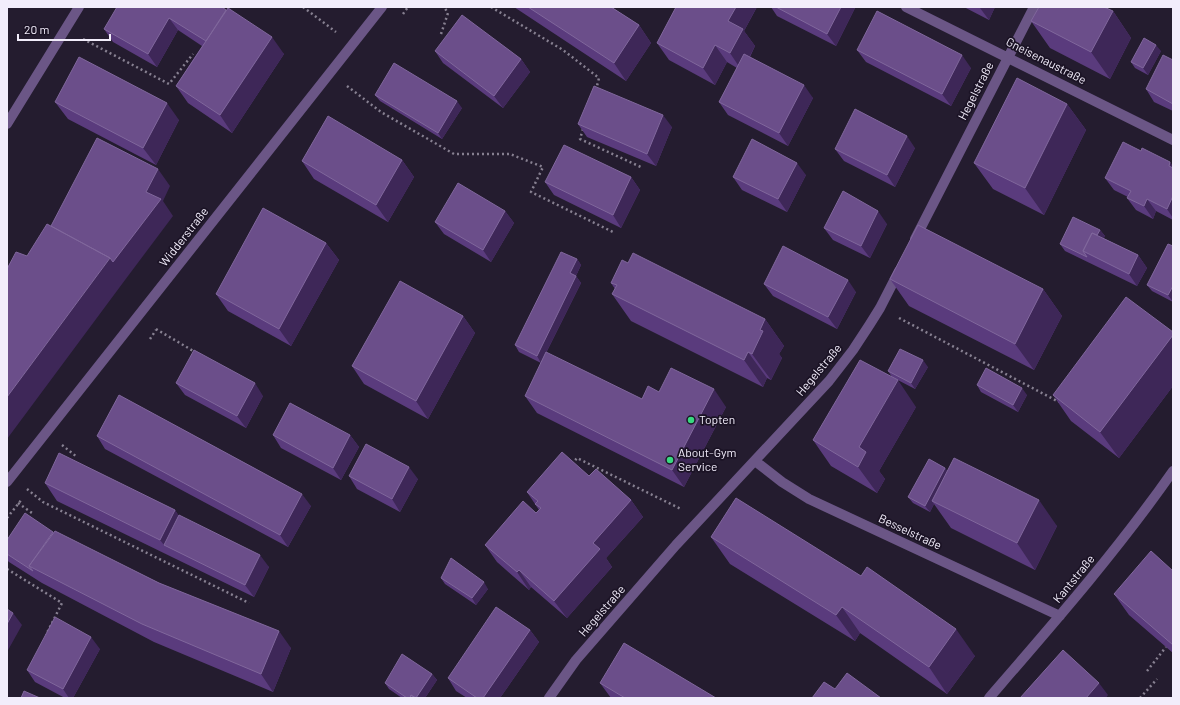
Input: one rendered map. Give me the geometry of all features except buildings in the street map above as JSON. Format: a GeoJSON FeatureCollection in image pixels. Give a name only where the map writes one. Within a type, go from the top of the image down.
{"type":"FeatureCollection","features":[{"type":"Feature","properties":{"kind":"street"},"geometry":{"type":"LineString","coordinates":[[7,124],[79,7]]}},
{"type":"Feature","properties":{"kind":"street","name":"Widderstraße"},"geometry":{"type":"LineString","coordinates":[[9,480],[382,7]]}},
{"type":"Feature","properties":{"kind":"street","name":"Gneisenaustraße"},"geometry":{"type":"LineString","coordinates":[[906,7],[1173,140]]}},
{"type":"Feature","properties":{"kind":"street","name":"Hegelstraße"},"geometry":{"type":"LineString","coordinates":[[912,245],[1034,7]]}},
{"type":"Feature","properties":{"kind":"street","name":"Hegelstraße"},"geometry":{"type":"LineString","coordinates":[[549,698],[576,660],[671,551],[828,381],[853,350],[880,308],[905,259]]}},
{"type":"Feature","properties":{"kind":"street","name":"Besselstraße"},"geometry":{"type":"LineString","coordinates":[[755,461],[782,482],[809,499],[1060,616]]}},
{"type":"Feature","properties":{"kind":"street","name":"Kantstraße"},"geometry":{"type":"LineString","coordinates":[[989,698],[1098,570],[1173,471]]}},
{"type":"Feature","properties":{"kind":"path"},"geometry":{"type":"LineString","coordinates":[[303,7],[353,44]]}},
{"type":"Feature","properties":{"kind":"path"},"geometry":{"type":"LineString","coordinates":[[441,34],[448,13],[444,7]]}},
{"type":"Feature","properties":{"kind":"path"},"geometry":{"type":"LineString","coordinates":[[491,7],[563,50],[599,78],[595,93]]}},
{"type":"Feature","properties":{"kind":"path"},"geometry":{"type":"LineString","coordinates":[[65,30],[169,84],[193,54]]}},
{"type":"Feature","properties":{"kind":"path"},"geometry":{"type":"LineString","coordinates":[[329,74],[381,112],[454,154],[510,154],[543,167],[531,192],[615,232]]}},
{"type":"Feature","properties":{"kind":"path"},"geometry":{"type":"LineString","coordinates":[[585,124],[580,139],[643,168]]}},
{"type":"Feature","properties":{"kind":"path"},"geometry":{"type":"LineString","coordinates":[[880,308],[1062,404]]}},
{"type":"Feature","properties":{"kind":"path"},"geometry":{"type":"LineString","coordinates":[[136,319],[200,355]]}},
{"type":"Feature","properties":{"kind":"path"},"geometry":{"type":"LineString","coordinates":[[567,469],[577,458],[701,519]]}},
{"type":"Feature","properties":{"kind":"path"},"geometry":{"type":"LineString","coordinates":[[9,480],[43,502],[249,602]]}},
{"type":"Feature","properties":{"kind":"path"},"geometry":{"type":"LineString","coordinates":[[13,498],[32,513]]}},
{"type":"Feature","properties":{"kind":"path"},"geometry":{"type":"LineString","coordinates":[[7,569],[62,603],[44,638]]}},
{"type":"Feature","properties":{"kind":"path"},"geometry":{"type":"LineString","coordinates":[[1147,671],[1166,647]]}},
{"type":"Feature","properties":{"kind":"path"},"geometry":{"type":"LineString","coordinates":[[1140,698],[1157,679]]}},
{"type":"Feature","properties":{"kind":"place","name":"Topten"},"geometry":{"type":"Point","coordinates":[691,420]}},
{"type":"Feature","properties":{"kind":"place","name":"About-Gym Service"},"geometry":{"type":"Point","coordinates":[670,460]}}]}
